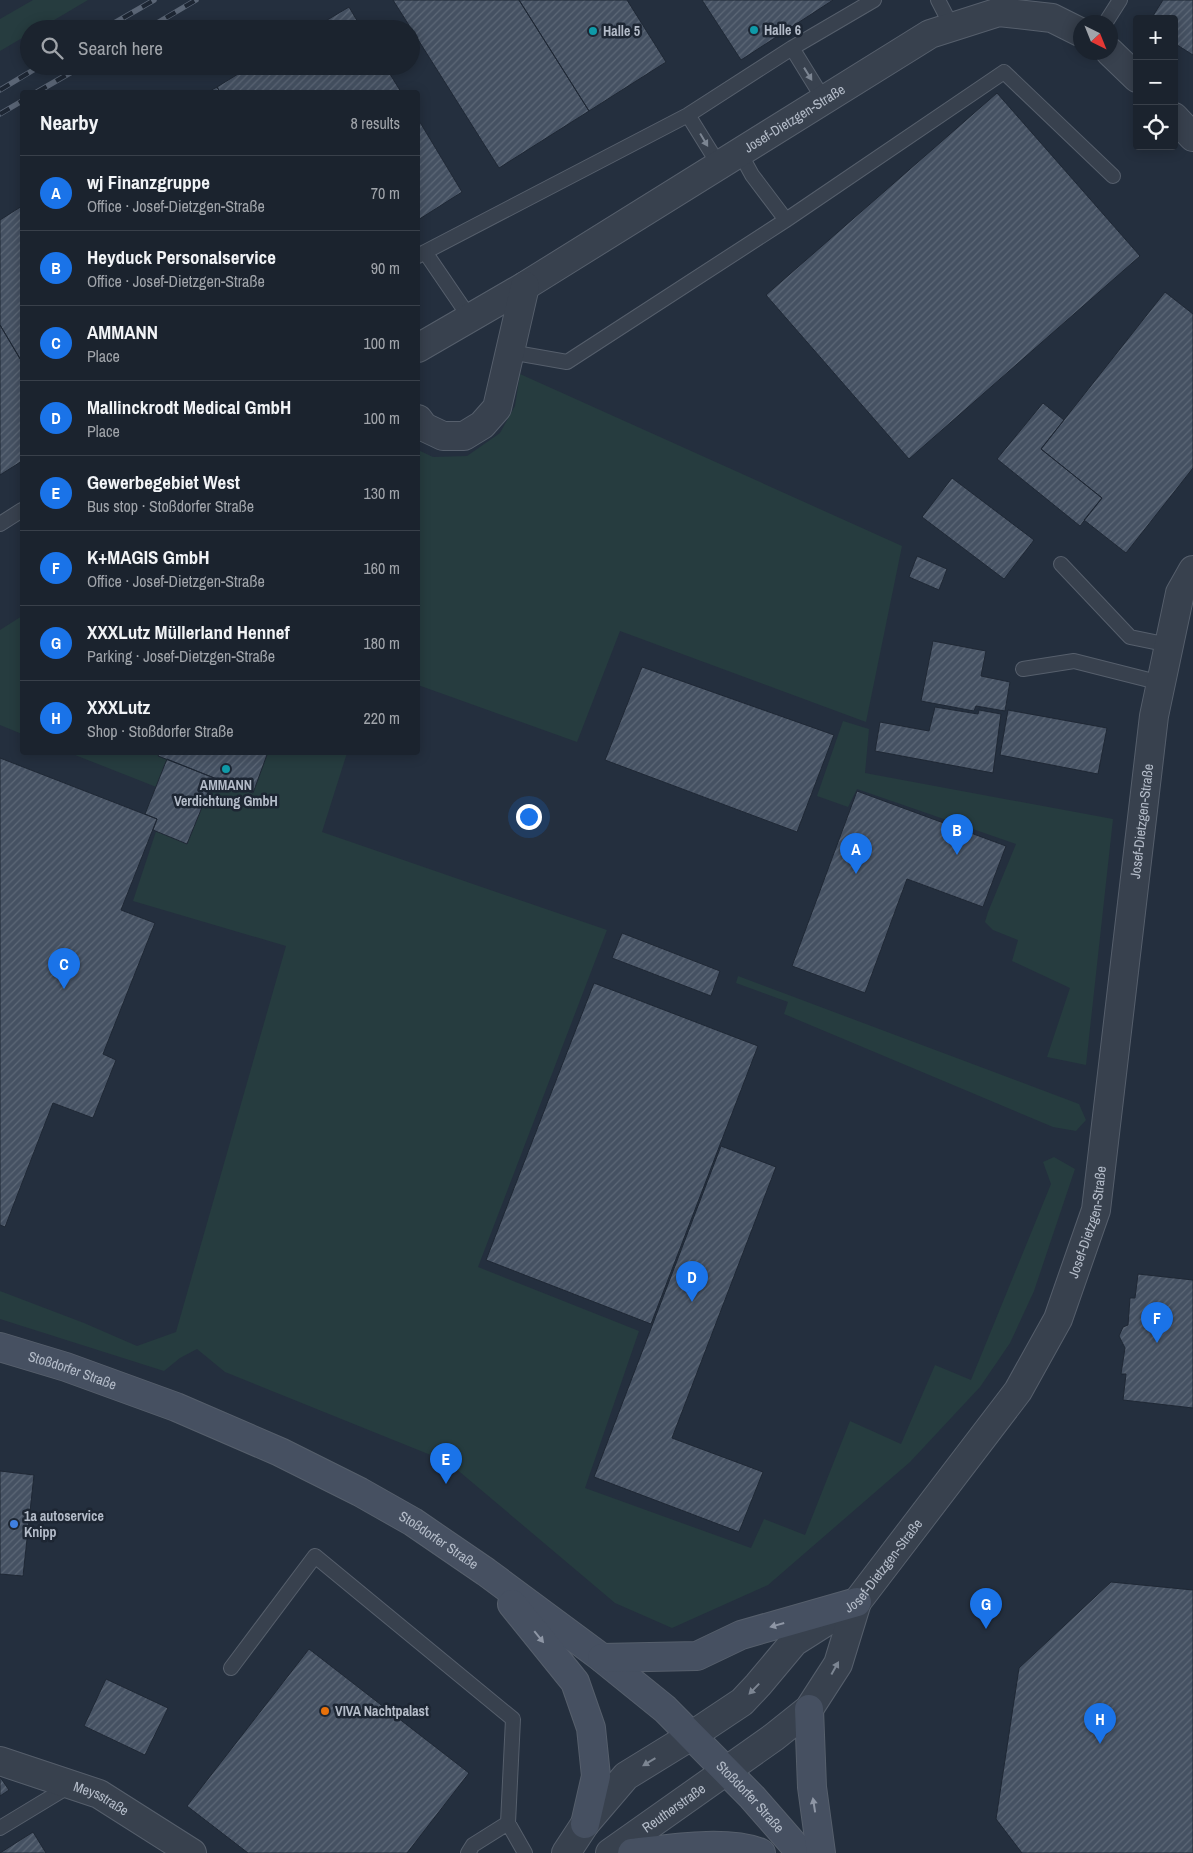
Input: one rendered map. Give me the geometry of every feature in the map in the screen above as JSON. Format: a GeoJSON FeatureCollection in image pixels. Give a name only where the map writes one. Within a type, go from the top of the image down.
{"type":"FeatureCollection","features":[{"type":"Feature","properties":{"kind":"main road","name":"Stoßdorfer Straße"},"geometry":{"type":"LineString","coordinates":[[0,1347],[66,1367],[176,1407],[280,1452],[360,1492],[413,1522],[486,1572],[602,1658],[665,1709],[752,1798],[801,1853]]}},
{"type":"Feature","properties":{"kind":"main road"},"geometry":{"type":"LineString","coordinates":[[486,1572],[574,1682],[591,1728],[596,1776],[585,1824]]}},
{"type":"Feature","properties":{"kind":"main road"},"geometry":{"type":"LineString","coordinates":[[602,1658],[697,1656],[741,1635],[857,1602]]}},
{"type":"Feature","properties":{"kind":"main road"},"geometry":{"type":"LineString","coordinates":[[809,1709],[812,1788],[822,1853]]}},
{"type":"Feature","properties":{"kind":"main road"},"geometry":{"type":"LineString","coordinates":[[632,1853],[688,1847],[750,1848],[761,1853]]}},
{"type":"Feature","properties":{"kind":"street","name":"Josef-Dietzgen-Straße"},"geometry":{"type":"LineString","coordinates":[[420,347],[525,286],[930,34],[999,12],[1052,18],[1073,28]]}},
{"type":"Feature","properties":{"kind":"street"},"geometry":{"type":"LineString","coordinates":[[1118,60],[1133,74]]}},
{"type":"Feature","properties":{"kind":"street"},"geometry":{"type":"LineString","coordinates":[[1178,121],[1193,137]]}},
{"type":"Feature","properties":{"kind":"street"},"geometry":{"type":"LineString","coordinates":[[420,422],[424,427],[443,436],[464,436],[482,425],[497,408],[525,286]]}},
{"type":"Feature","properties":{"kind":"street","name":"Josef-Dietzgen-Straße"},"geometry":{"type":"LineString","coordinates":[[691,1736],[742,1702],[794,1642],[857,1602],[1018,1391],[1058,1319],[1096,1210],[1154,716],[1180,593],[1193,570]]}},
{"type":"Feature","properties":{"kind":"street"},"geometry":{"type":"LineString","coordinates":[[809,1709],[838,1664],[857,1602]]}},
{"type":"Feature","properties":{"kind":"street","name":"Reutherstraße"},"geometry":{"type":"LineString","coordinates":[[610,1853],[774,1738],[809,1709]]}},
{"type":"Feature","properties":{"kind":"street"},"geometry":{"type":"LineString","coordinates":[[566,1853],[585,1824],[626,1776],[691,1736]]}},
{"type":"Feature","properties":{"kind":"street","name":"Meysstraße"},"geometry":{"type":"LineString","coordinates":[[0,1761],[99,1794],[192,1853]]}},
{"type":"Feature","properties":{"kind":"lane"},"geometry":{"type":"LineString","coordinates":[[470,318],[421,254],[688,115],[792,48],[874,0]]}},
{"type":"Feature","properties":{"kind":"lane"},"geometry":{"type":"LineString","coordinates":[[938,0],[952,27]]}},
{"type":"Feature","properties":{"kind":"lane"},"geometry":{"type":"LineString","coordinates":[[1110,15],[1120,0]]}},
{"type":"Feature","properties":{"kind":"lane"},"geometry":{"type":"LineString","coordinates":[[792,48],[824,100]]}},
{"type":"Feature","properties":{"kind":"lane"},"geometry":{"type":"LineString","coordinates":[[510,352],[567,362],[786,220],[1004,72],[1114,176]]}},
{"type":"Feature","properties":{"kind":"lane"},"geometry":{"type":"LineString","coordinates":[[688,115],[729,159],[752,175],[786,220]]}},
{"type":"Feature","properties":{"kind":"lane"},"geometry":{"type":"LineString","coordinates":[[0,524],[20,511]]}},
{"type":"Feature","properties":{"kind":"lane"},"geometry":{"type":"LineString","coordinates":[[1062,564],[1130,638],[1169,645]]}},
{"type":"Feature","properties":{"kind":"lane"},"geometry":{"type":"LineString","coordinates":[[1023,668],[1074,661],[1161,683]]}},
{"type":"Feature","properties":{"kind":"lane"},"geometry":{"type":"LineString","coordinates":[[231,1668],[316,1556],[513,1719],[508,1823],[525,1853]]}},
{"type":"Feature","properties":{"kind":"lane"},"geometry":{"type":"LineString","coordinates":[[0,1828],[71,1785]]}},
{"type":"Feature","properties":{"kind":"lane"},"geometry":{"type":"LineString","coordinates":[[468,1853],[474,1845],[508,1823]]}},
{"type":"Feature","properties":{"kind":"green space"},"geometry":{"type":"Polygon","coordinates":[[[33,0],[88,0],[54,20],[20,20],[20,39],[0,51],[0,19],[33,0]]]}},
{"type":"Feature","properties":{"kind":"green space"},"geometry":{"type":"Polygon","coordinates":[[[520,374],[902,546],[866,722],[620,631],[577,742],[420,686],[420,451],[433,457],[467,456],[500,433],[515,406],[520,374]]]}},
{"type":"Feature","properties":{"kind":"green space"},"geometry":{"type":"Polygon","coordinates":[[[20,617],[20,733],[0,725],[0,630],[20,617]]]}},
{"type":"Feature","properties":{"kind":"green space"},"geometry":{"type":"Polygon","coordinates":[[[843,721],[869,729],[865,773],[1113,819],[1086,1065],[1047,1057],[1070,988],[1012,961],[1018,940],[993,930],[985,922],[1016,844],[857,789],[848,807],[817,796],[843,721]]]}},
{"type":"Feature","properties":{"kind":"green space"},"geometry":{"type":"Polygon","coordinates":[[[75,755],[346,755],[322,832],[607,930],[478,1267],[639,1331],[585,1488],[751,1548],[764,1519],[805,1535],[850,1421],[901,1444],[935,1365],[971,1380],[1051,1184],[1043,1162],[1054,1157],[1075,1169],[1034,1291],[1010,1343],[980,1387],[910,1462],[768,1585],[672,1628],[615,1603],[448,1462],[225,1372],[197,1349],[180,1358],[164,1371],[0,1319],[0,1291],[84,1323],[137,1346],[176,1332],[286,946],[133,901],[169,792],[75,755]]]}},
{"type":"Feature","properties":{"kind":"green space"},"geometry":{"type":"Polygon","coordinates":[[[738,976],[1079,1104],[1086,1120],[1076,1131],[1053,1127],[784,1014],[788,1002],[736,983],[738,976]]]}},
{"type":"Feature","properties":{"kind":"building"},"geometry":{"type":"Polygon","coordinates":[[[393,0],[519,0],[589,111],[499,168],[420,43],[420,20],[406,20],[393,0]]]}},
{"type":"Feature","properties":{"kind":"building","name":"Halle 5"},"geometry":{"type":"Polygon","coordinates":[[[519,0],[627,0],[666,62],[589,111],[519,0]]]}},
{"type":"Feature","properties":{"kind":"building","name":"Halle 6"},"geometry":{"type":"Polygon","coordinates":[[[702,0],[833,0],[741,60],[702,0]]]}},
{"type":"Feature","properties":{"kind":"building"},"geometry":{"type":"Polygon","coordinates":[[[1163,0],[1193,0],[1193,55],[1178,46],[1178,15],[1154,15],[1163,0]]]}},
{"type":"Feature","properties":{"kind":"building"},"geometry":{"type":"Polygon","coordinates":[[[349,7],[357,20],[327,20],[349,7]]]}},
{"type":"Feature","properties":{"kind":"building"},"geometry":{"type":"Polygon","coordinates":[[[236,75],[391,75],[400,90],[219,90],[217,87],[236,75]]]}},
{"type":"Feature","properties":{"kind":"building"},"geometry":{"type":"Polygon","coordinates":[[[997,93],[1140,256],[909,459],[766,295],[997,93]]]}},
{"type":"Feature","properties":{"kind":"building"},"geometry":{"type":"Polygon","coordinates":[[[420,122],[462,192],[420,219],[420,122]]]}},
{"type":"Feature","properties":{"kind":"building"},"geometry":{"type":"Polygon","coordinates":[[[20,207],[20,359],[0,325],[0,220],[20,207]]]}},
{"type":"Feature","properties":{"kind":"building"},"geometry":{"type":"Polygon","coordinates":[[[1165,292],[1193,314],[1193,468],[1126,553],[1084,520],[1102,498],[1041,449],[1165,292]]]}},
{"type":"Feature","properties":{"kind":"building"},"geometry":{"type":"Polygon","coordinates":[[[0,325],[20,359],[20,462],[0,475],[0,325]]]}},
{"type":"Feature","properties":{"kind":"building"},"geometry":{"type":"Polygon","coordinates":[[[1043,403],[1064,420],[1041,449],[1102,498],[1080,526],[997,459],[1043,403]]]}},
{"type":"Feature","properties":{"kind":"building"},"geometry":{"type":"Polygon","coordinates":[[[952,478],[1034,540],[1004,579],[922,517],[952,478]]]}},
{"type":"Feature","properties":{"kind":"building"},"geometry":{"type":"Polygon","coordinates":[[[917,556],[947,569],[939,590],[909,577],[917,556]]]}},
{"type":"Feature","properties":{"kind":"building"},"geometry":{"type":"Polygon","coordinates":[[[933,641],[986,651],[981,676],[1010,682],[1005,711],[976,706],[974,711],[921,701],[933,641]]]}},
{"type":"Feature","properties":{"kind":"building"},"geometry":{"type":"Polygon","coordinates":[[[642,667],[834,735],[797,832],[605,760],[642,667]]]}},
{"type":"Feature","properties":{"kind":"building"},"geometry":{"type":"Polygon","coordinates":[[[935,707],[978,714],[979,710],[1001,714],[993,773],[875,751],[880,722],[929,731],[935,707]]]}},
{"type":"Feature","properties":{"kind":"building"},"geometry":{"type":"Polygon","coordinates":[[[1008,710],[1107,728],[1098,774],[1000,755],[1008,710]]]}},
{"type":"Feature","properties":{"kind":"building","name":"AMMANN Verdichtung GmbH"},"geometry":{"type":"Polygon","coordinates":[[[158,755],[267,755],[253,793],[158,755]]]}},
{"type":"Feature","properties":{"kind":"building"},"geometry":{"type":"Polygon","coordinates":[[[0,758],[157,819],[121,910],[155,923],[103,1054],[116,1060],[93,1118],[53,1103],[5,1227],[0,1225],[0,758]]]}},
{"type":"Feature","properties":{"kind":"building"},"geometry":{"type":"Polygon","coordinates":[[[167,759],[214,778],[187,844],[153,830],[157,819],[145,814],[167,759]]]}},
{"type":"Feature","properties":{"kind":"building"},"geometry":{"type":"Polygon","coordinates":[[[857,791],[1006,846],[983,907],[907,879],[865,993],[792,966],[857,791]]]}},
{"type":"Feature","properties":{"kind":"building"},"geometry":{"type":"Polygon","coordinates":[[[622,933],[720,971],[711,996],[612,958],[622,933]]]}},
{"type":"Feature","properties":{"kind":"building"},"geometry":{"type":"Polygon","coordinates":[[[594,983],[758,1046],[651,1324],[486,1260],[594,983]]]}},
{"type":"Feature","properties":{"kind":"building"},"geometry":{"type":"Polygon","coordinates":[[[721,1146],[776,1167],[672,1438],[763,1472],[739,1532],[594,1477],[721,1146]]]}},
{"type":"Feature","properties":{"kind":"building"},"geometry":{"type":"Polygon","coordinates":[[[1138,1274],[1193,1280],[1193,1408],[1123,1400],[1126,1374],[1121,1374],[1125,1348],[1119,1336],[1123,1327],[1128,1325],[1130,1298],[1135,1298],[1138,1274]]]}},
{"type":"Feature","properties":{"kind":"building","name":"1a autoservice Knipp"},"geometry":{"type":"Polygon","coordinates":[[[0,1471],[34,1475],[23,1576],[0,1574],[0,1471]]]}},
{"type":"Feature","properties":{"kind":"building"},"geometry":{"type":"Polygon","coordinates":[[[1111,1582],[1193,1590],[1193,1853],[1022,1853],[996,1819],[1019,1668],[1111,1582]]]}},
{"type":"Feature","properties":{"kind":"building","name":"VIVA Nachtpalast"},"geometry":{"type":"Polygon","coordinates":[[[309,1649],[469,1773],[407,1853],[248,1853],[187,1806],[309,1649]]]}},
{"type":"Feature","properties":{"kind":"building"},"geometry":{"type":"Polygon","coordinates":[[[106,1679],[168,1708],[145,1755],[84,1726],[106,1679]]]}},
{"type":"Feature","properties":{"kind":"building"},"geometry":{"type":"Polygon","coordinates":[[[0,1777],[9,1790],[0,1796],[0,1777]]]}},
{"type":"Feature","properties":{"kind":"building"},"geometry":{"type":"Polygon","coordinates":[[[33,1832],[46,1853],[0,1853],[33,1832]]]}},
{"type":"Feature","properties":{"kind":"railway"},"geometry":{"type":"LineString","coordinates":[[120,20],[154,0]]}},
{"type":"Feature","properties":{"kind":"railway"},"geometry":{"type":"LineString","coordinates":[[162,20],[196,0]]}},
{"type":"Feature","properties":{"kind":"railway"},"geometry":{"type":"LineString","coordinates":[[0,90],[25,75]]}},
{"type":"Feature","properties":{"kind":"railway"},"geometry":{"type":"LineString","coordinates":[[40,90],[66,75]]}},
{"type":"Feature","properties":{"kind":"railway"},"geometry":{"type":"LineString","coordinates":[[0,114],[20,102]]}},
{"type":"Feature","properties":{"kind":"place","name":"Halle 6"},"geometry":{"type":"Point","coordinates":[754,30]}},
{"type":"Feature","properties":{"kind":"place","name":"Halle 5"},"geometry":{"type":"Point","coordinates":[593,31]}},
{"type":"Feature","properties":{"kind":"place","name":"AMMANN Verdichtung GmbH"},"geometry":{"type":"Point","coordinates":[226,769]}},
{"type":"Feature","properties":{"kind":"place","name":"Heyduck Personalservice"},"geometry":{"type":"Point","coordinates":[957,855]}},
{"type":"Feature","properties":{"kind":"place","name":"wj Finanzgruppe"},"geometry":{"type":"Point","coordinates":[856,874]}},
{"type":"Feature","properties":{"kind":"place","name":"AMMANN"},"geometry":{"type":"Point","coordinates":[64,989]}},
{"type":"Feature","properties":{"kind":"place","name":"Mallinckrodt Medical GmbH"},"geometry":{"type":"Point","coordinates":[692,1302]}},
{"type":"Feature","properties":{"kind":"place","name":"K+MAGIS GmbH"},"geometry":{"type":"Point","coordinates":[1157,1343]}},
{"type":"Feature","properties":{"kind":"place","name":"Gewerbegebiet West"},"geometry":{"type":"Point","coordinates":[446,1484]}},
{"type":"Feature","properties":{"kind":"place","name":"1a autoservice Knipp"},"geometry":{"type":"Point","coordinates":[14,1524]}},
{"type":"Feature","properties":{"kind":"place","name":"XXXLutz Müllerland Hennef"},"geometry":{"type":"Point","coordinates":[986,1629]}},
{"type":"Feature","properties":{"kind":"place","name":"VIVA Nachtpalast"},"geometry":{"type":"Point","coordinates":[325,1711]}},
{"type":"Feature","properties":{"kind":"place","name":"XXXLutz"},"geometry":{"type":"Point","coordinates":[1100,1744]}}]}
